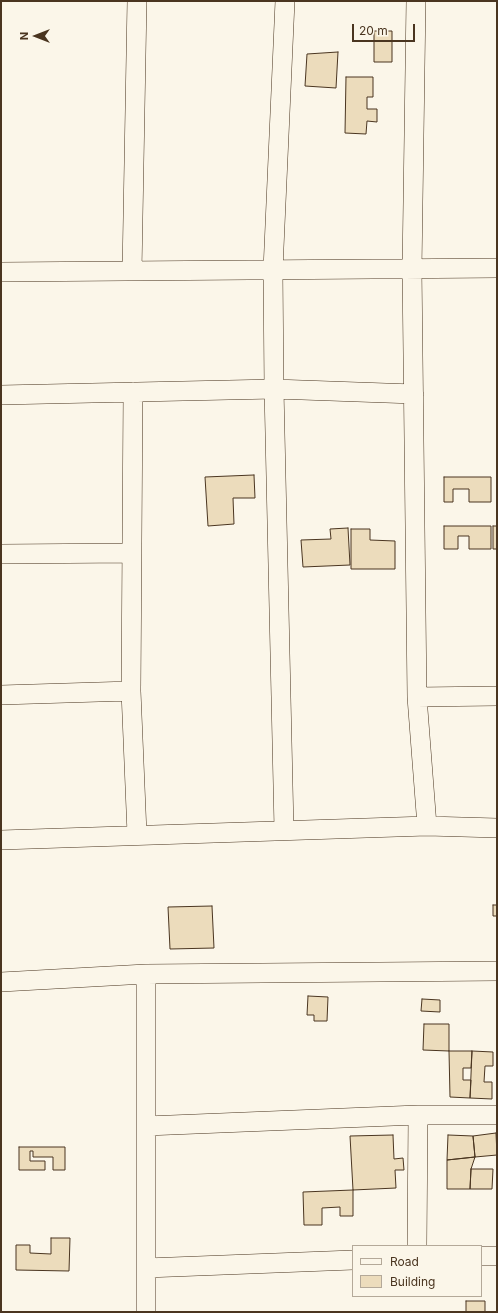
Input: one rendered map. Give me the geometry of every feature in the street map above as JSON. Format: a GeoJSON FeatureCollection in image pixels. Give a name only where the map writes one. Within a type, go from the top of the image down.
{"type":"FeatureCollection","features":[{"type":"Feature","properties":{"kind":"street"},"geometry":{"type":"LineString","coordinates":[[132,271],[138,1]]}},
{"type":"Feature","properties":{"kind":"street"},"geometry":{"type":"LineString","coordinates":[[284,829],[274,389],[273,270],[285,1]]}},
{"type":"Feature","properties":{"kind":"street"},"geometry":{"type":"LineString","coordinates":[[416,1],[412,269],[417,697],[427,826]]}},
{"type":"Feature","properties":{"kind":"street"},"geometry":{"type":"LineString","coordinates":[[1,272],[497,268]]}},
{"type":"Feature","properties":{"kind":"street"},"geometry":{"type":"LineString","coordinates":[[1,394],[274,389],[414,394]]}},
{"type":"Feature","properties":{"kind":"street"},"geometry":{"type":"LineString","coordinates":[[133,392],[131,692],[136,834]]}},
{"type":"Feature","properties":{"kind":"street"},"geometry":{"type":"LineString","coordinates":[[1,554],[132,553]]}},
{"type":"Feature","properties":{"kind":"street"},"geometry":{"type":"LineString","coordinates":[[1,695],[131,692]]}},
{"type":"Feature","properties":{"kind":"street"},"geometry":{"type":"LineString","coordinates":[[417,697],[497,696]]}},
{"type":"Feature","properties":{"kind":"street"},"geometry":{"type":"LineString","coordinates":[[1,840],[284,829],[427,826],[497,828]]}},
{"type":"Feature","properties":{"kind":"street"},"geometry":{"type":"LineString","coordinates":[[1,982],[146,974],[497,972]]}},
{"type":"Feature","properties":{"kind":"street"},"geometry":{"type":"LineString","coordinates":[[146,974],[146,1312]]}},
{"type":"Feature","properties":{"kind":"street"},"geometry":{"type":"LineString","coordinates":[[146,1126],[418,1115],[497,1115]]}},
{"type":"Feature","properties":{"kind":"street"},"geometry":{"type":"LineString","coordinates":[[417,1245],[418,1115]]}},
{"type":"Feature","properties":{"kind":"street"},"geometry":{"type":"LineString","coordinates":[[482,1256],[497,1256]]}},
{"type":"Feature","properties":{"kind":"street"},"geometry":{"type":"LineString","coordinates":[[146,1268],[352,1260]]}},
{"type":"Feature","properties":{"kind":"building"},"geometry":{"type":"Polygon","coordinates":[[[374,31],[392,31],[392,62],[374,62],[374,31]]]}},
{"type":"Feature","properties":{"kind":"building"},"geometry":{"type":"Polygon","coordinates":[[[338,52],[336,88],[305,86],[307,54],[338,52]]]}},
{"type":"Feature","properties":{"kind":"building"},"geometry":{"type":"Polygon","coordinates":[[[346,77],[373,77],[373,97],[367,97],[367,109],[377,109],[377,122],[367,121],[366,134],[345,133],[346,77]]]}},
{"type":"Feature","properties":{"kind":"building"},"geometry":{"type":"Polygon","coordinates":[[[254,475],[255,498],[233,498],[234,524],[208,526],[205,477],[254,475]]]}},
{"type":"Feature","properties":{"kind":"building"},"geometry":{"type":"Polygon","coordinates":[[[444,477],[491,477],[491,502],[469,502],[469,489],[453,489],[453,502],[444,502],[444,477]]]}},
{"type":"Feature","properties":{"kind":"building"},"geometry":{"type":"Polygon","coordinates":[[[444,526],[491,526],[491,549],[469,549],[469,536],[458,536],[458,549],[444,549],[444,526]]]}},
{"type":"Feature","properties":{"kind":"building"},"geometry":{"type":"Polygon","coordinates":[[[493,526],[497,526],[497,549],[493,549],[493,526]]]}},
{"type":"Feature","properties":{"kind":"building"},"geometry":{"type":"Polygon","coordinates":[[[348,528],[350,565],[303,567],[301,540],[331,539],[330,529],[348,528]]]}},
{"type":"Feature","properties":{"kind":"building"},"geometry":{"type":"Polygon","coordinates":[[[351,529],[370,529],[370,540],[395,541],[395,569],[351,569],[351,529]]]}},
{"type":"Feature","properties":{"kind":"building"},"geometry":{"type":"Polygon","coordinates":[[[493,905],[497,905],[497,916],[493,916],[493,905]]]}},
{"type":"Feature","properties":{"kind":"building"},"geometry":{"type":"Polygon","coordinates":[[[212,906],[214,948],[170,949],[168,907],[212,906]]]}},
{"type":"Feature","properties":{"kind":"building"},"geometry":{"type":"Polygon","coordinates":[[[308,996],[328,997],[327,1021],[314,1021],[314,1015],[307,1015],[308,996]]]}},
{"type":"Feature","properties":{"kind":"building"},"geometry":{"type":"Polygon","coordinates":[[[422,999],[440,1000],[440,1012],[421,1011],[422,999]]]}},
{"type":"Feature","properties":{"kind":"building"},"geometry":{"type":"Polygon","coordinates":[[[424,1024],[449,1024],[449,1051],[423,1050],[424,1024]]]}},
{"type":"Feature","properties":{"kind":"building"},"geometry":{"type":"Polygon","coordinates":[[[449,1051],[472,1051],[471,1068],[463,1068],[463,1080],[471,1080],[470,1098],[450,1097],[449,1051]]]}},
{"type":"Feature","properties":{"kind":"building"},"geometry":{"type":"Polygon","coordinates":[[[472,1051],[493,1052],[493,1066],[485,1066],[484,1082],[492,1082],[492,1099],[470,1098],[472,1051]]]}},
{"type":"Feature","properties":{"kind":"building"},"geometry":{"type":"Polygon","coordinates":[[[496,1133],[497,1155],[475,1157],[473,1136],[496,1133]]]}},
{"type":"Feature","properties":{"kind":"building"},"geometry":{"type":"Polygon","coordinates":[[[393,1135],[394,1159],[403,1158],[404,1170],[395,1170],[396,1188],[353,1190],[350,1136],[393,1135]]]}},
{"type":"Feature","properties":{"kind":"building"},"geometry":{"type":"Polygon","coordinates":[[[448,1135],[473,1136],[475,1157],[447,1160],[448,1135]]]}},
{"type":"Feature","properties":{"kind":"building"},"geometry":{"type":"Polygon","coordinates":[[[19,1147],[65,1147],[65,1170],[53,1170],[53,1157],[33,1157],[33,1151],[30,1151],[30,1161],[45,1161],[45,1170],[19,1170],[19,1147]]]}},
{"type":"Feature","properties":{"kind":"building"},"geometry":{"type":"Polygon","coordinates":[[[475,1157],[471,1169],[470,1189],[447,1189],[447,1160],[475,1157]]]}},
{"type":"Feature","properties":{"kind":"building"},"geometry":{"type":"Polygon","coordinates":[[[471,1169],[493,1169],[492,1189],[470,1189],[471,1169]]]}},
{"type":"Feature","properties":{"kind":"building"},"geometry":{"type":"Polygon","coordinates":[[[353,1190],[353,1216],[340,1216],[340,1207],[322,1208],[322,1225],[304,1225],[303,1192],[353,1190]]]}},
{"type":"Feature","properties":{"kind":"building"},"geometry":{"type":"Polygon","coordinates":[[[51,1238],[70,1238],[69,1271],[16,1270],[16,1245],[30,1245],[30,1253],[51,1254],[51,1238]]]}},
{"type":"Feature","properties":{"kind":"building"},"geometry":{"type":"Polygon","coordinates":[[[466,1301],[485,1301],[485,1312],[466,1312],[466,1301]]]}}]}
